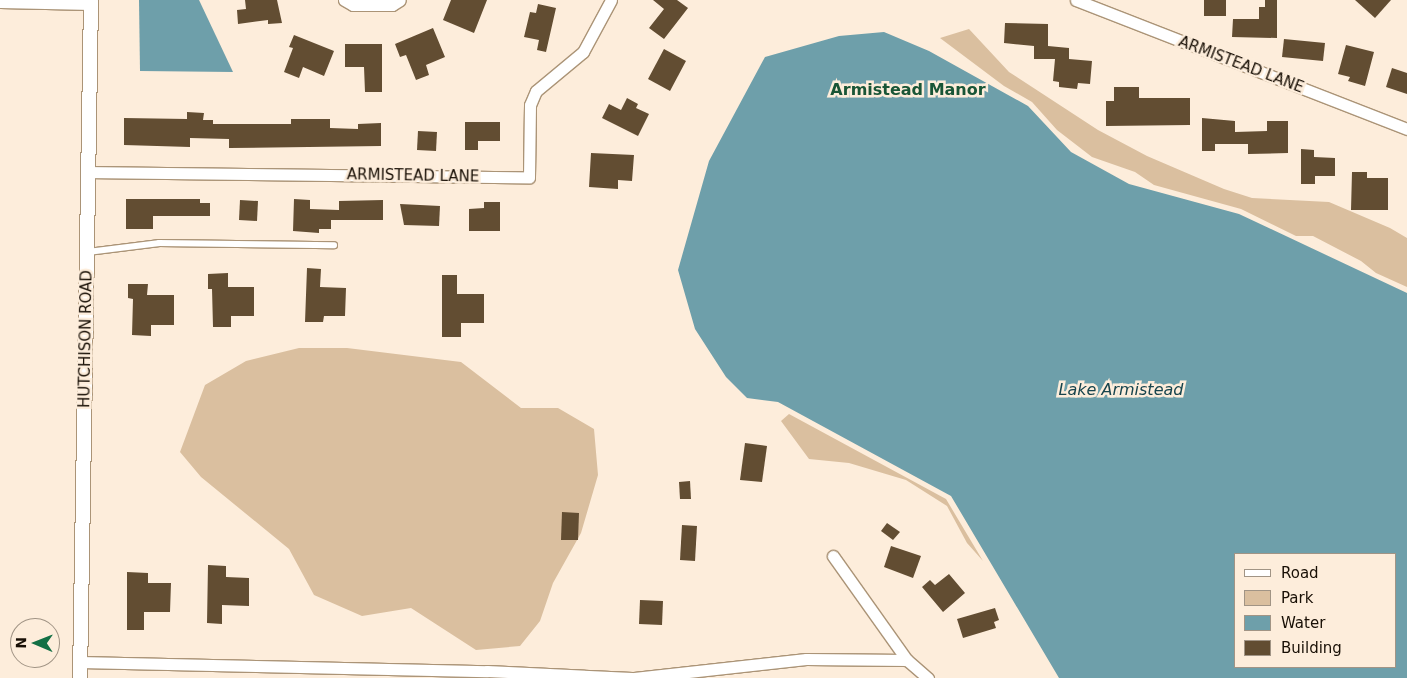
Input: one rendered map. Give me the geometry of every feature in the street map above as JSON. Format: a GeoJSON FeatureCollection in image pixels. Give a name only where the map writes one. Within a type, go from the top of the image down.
{"type":"FeatureCollection","features":[{"type":"Feature","properties":{"kind":"street"},"geometry":{"type":"LineString","coordinates":[[344,0],[353,5],[392,5],[400,0]]}},
{"type":"Feature","properties":{"kind":"street","name":"ARMISTEAD LANE"},"geometry":{"type":"LineString","coordinates":[[90,172],[529,177],[530,105],[536,91],[583,52],[612,0]]}},
{"type":"Feature","properties":{"kind":"street","name":"ARMISTEAD LANE"},"geometry":{"type":"LineString","coordinates":[[1076,0],[1407,129]]}},
{"type":"Feature","properties":{"kind":"street"},"geometry":{"type":"LineString","coordinates":[[0,2],[91,2]]}},
{"type":"Feature","properties":{"kind":"street","name":"HUTCHISON ROAD"},"geometry":{"type":"LineString","coordinates":[[80,678],[90,172],[91,2]]}},
{"type":"Feature","properties":{"kind":"street"},"geometry":{"type":"LineString","coordinates":[[833,556],[907,660],[928,678]]}},
{"type":"Feature","properties":{"kind":"street"},"geometry":{"type":"LineString","coordinates":[[80,662],[487,671],[633,678],[790,660],[907,660]]}},
{"type":"Feature","properties":{"kind":"lane"},"geometry":{"type":"LineString","coordinates":[[88,252],[159,243],[334,245]]}},
{"type":"Feature","properties":{"kind":"green space"},"geometry":{"type":"Polygon","coordinates":[[[969,29],[1009,72],[1098,130],[1147,156],[1224,189],[1252,198],[1329,202],[1390,228],[1407,238],[1407,287],[1376,273],[1361,261],[1313,236],[1296,236],[1241,209],[1154,185],[1135,172],[1092,157],[1057,130],[1032,102],[1004,86],[940,38],[969,29]]]}},
{"type":"Feature","properties":{"kind":"green space"},"geometry":{"type":"Polygon","coordinates":[[[299,348],[347,348],[461,362],[521,408],[558,408],[594,429],[598,475],[581,533],[553,583],[540,621],[520,646],[476,650],[411,608],[362,616],[314,595],[289,549],[201,477],[180,452],[205,385],[246,361],[299,348]]]}},
{"type":"Feature","properties":{"kind":"green space"},"geometry":{"type":"Polygon","coordinates":[[[789,414],[946,499],[983,561],[967,543],[947,506],[906,480],[849,463],[809,459],[781,421],[789,414]]]}},
{"type":"Feature","properties":{"kind":"water"},"geometry":{"type":"Polygon","coordinates":[[[139,0],[199,0],[233,72],[140,71],[139,0]]]}},
{"type":"Feature","properties":{"kind":"water","name":"Lake Armistead"},"geometry":{"type":"Polygon","coordinates":[[[884,32],[929,51],[1028,106],[1071,152],[1129,184],[1239,214],[1407,293],[1407,678],[1059,678],[951,496],[778,402],[747,398],[726,377],[695,329],[678,270],[709,161],[765,57],[839,36],[884,32]]]}},
{"type":"Feature","properties":{"kind":"building"},"geometry":{"type":"Polygon","coordinates":[[[245,0],[277,0],[282,23],[268,24],[268,20],[238,24],[237,10],[246,9],[245,0]]]}},
{"type":"Feature","properties":{"kind":"building"},"geometry":{"type":"Polygon","coordinates":[[[451,0],[487,0],[474,33],[443,20],[451,0]]]}},
{"type":"Feature","properties":{"kind":"building"},"geometry":{"type":"Polygon","coordinates":[[[653,0],[677,0],[688,8],[664,39],[649,28],[664,9],[653,0]]]}},
{"type":"Feature","properties":{"kind":"building"},"geometry":{"type":"Polygon","coordinates":[[[1204,0],[1226,0],[1226,16],[1204,16],[1204,0]]]}},
{"type":"Feature","properties":{"kind":"building"},"geometry":{"type":"Polygon","coordinates":[[[1265,0],[1277,0],[1277,38],[1232,37],[1233,19],[1259,19],[1259,7],[1265,7],[1265,0]]]}},
{"type":"Feature","properties":{"kind":"building"},"geometry":{"type":"Polygon","coordinates":[[[1355,0],[1391,0],[1375,18],[1355,0]]]}},
{"type":"Feature","properties":{"kind":"building"},"geometry":{"type":"Polygon","coordinates":[[[538,4],[556,8],[546,52],[537,50],[539,40],[524,37],[530,12],[536,13],[538,4]]]}},
{"type":"Feature","properties":{"kind":"building"},"geometry":{"type":"Polygon","coordinates":[[[1005,23],[1048,24],[1048,46],[1069,48],[1069,59],[1092,61],[1090,84],[1078,83],[1077,89],[1059,87],[1059,82],[1053,81],[1055,59],[1034,59],[1034,46],[1004,43],[1005,23]]]}},
{"type":"Feature","properties":{"kind":"building"},"geometry":{"type":"Polygon","coordinates":[[[433,28],[445,57],[426,65],[429,75],[416,80],[406,55],[400,57],[395,44],[433,28]]]}},
{"type":"Feature","properties":{"kind":"building"},"geometry":{"type":"Polygon","coordinates":[[[294,35],[334,51],[324,76],[303,67],[299,78],[284,72],[293,48],[289,47],[294,35]]]}},
{"type":"Feature","properties":{"kind":"building"},"geometry":{"type":"Polygon","coordinates":[[[1284,39],[1325,43],[1323,61],[1282,57],[1284,39]]]}},
{"type":"Feature","properties":{"kind":"building"},"geometry":{"type":"Polygon","coordinates":[[[345,44],[382,44],[382,92],[365,92],[364,67],[345,67],[345,44]]]}},
{"type":"Feature","properties":{"kind":"building"},"geometry":{"type":"Polygon","coordinates":[[[1346,45],[1374,52],[1365,86],[1348,81],[1350,77],[1338,74],[1346,45]]]}},
{"type":"Feature","properties":{"kind":"building"},"geometry":{"type":"Polygon","coordinates":[[[664,49],[686,61],[670,91],[648,79],[664,49]]]}},
{"type":"Feature","properties":{"kind":"building"},"geometry":{"type":"Polygon","coordinates":[[[1392,68],[1407,73],[1407,94],[1386,87],[1392,68]]]}},
{"type":"Feature","properties":{"kind":"building"},"geometry":{"type":"Polygon","coordinates":[[[1114,87],[1139,87],[1139,98],[1190,98],[1190,125],[1106,126],[1106,101],[1114,101],[1114,87]]]}},
{"type":"Feature","properties":{"kind":"building"},"geometry":{"type":"Polygon","coordinates":[[[627,98],[638,104],[636,108],[649,114],[638,136],[602,118],[609,104],[621,110],[627,98]]]}},
{"type":"Feature","properties":{"kind":"building"},"geometry":{"type":"Polygon","coordinates":[[[187,112],[204,113],[203,120],[213,120],[213,124],[291,124],[291,119],[330,119],[330,128],[358,129],[358,124],[381,123],[381,146],[229,148],[229,139],[190,138],[190,147],[124,145],[124,118],[187,119],[187,112]]]}},
{"type":"Feature","properties":{"kind":"building"},"geometry":{"type":"Polygon","coordinates":[[[1202,118],[1235,121],[1235,132],[1267,131],[1267,121],[1288,121],[1288,153],[1248,154],[1248,144],[1215,144],[1215,151],[1202,151],[1202,118]]]}},
{"type":"Feature","properties":{"kind":"building"},"geometry":{"type":"Polygon","coordinates":[[[465,122],[500,122],[500,141],[478,141],[478,150],[465,150],[465,122]]]}},
{"type":"Feature","properties":{"kind":"building"},"geometry":{"type":"Polygon","coordinates":[[[418,131],[437,132],[436,151],[417,150],[418,131]]]}},
{"type":"Feature","properties":{"kind":"building"},"geometry":{"type":"Polygon","coordinates":[[[1301,149],[1314,150],[1314,157],[1335,158],[1335,176],[1315,176],[1315,184],[1301,184],[1301,149]]]}},
{"type":"Feature","properties":{"kind":"building"},"geometry":{"type":"Polygon","coordinates":[[[591,153],[634,155],[632,181],[618,180],[618,189],[589,187],[591,153]]]}},
{"type":"Feature","properties":{"kind":"building"},"geometry":{"type":"Polygon","coordinates":[[[1352,172],[1367,172],[1367,178],[1388,178],[1388,210],[1351,210],[1352,172]]]}},
{"type":"Feature","properties":{"kind":"building"},"geometry":{"type":"Polygon","coordinates":[[[126,199],[200,199],[200,203],[210,203],[210,216],[153,216],[153,229],[126,229],[126,199]]]}},
{"type":"Feature","properties":{"kind":"building"},"geometry":{"type":"Polygon","coordinates":[[[294,199],[310,200],[310,209],[339,210],[339,201],[383,200],[383,220],[331,220],[331,229],[319,229],[319,233],[293,231],[294,199]]]}},
{"type":"Feature","properties":{"kind":"building"},"geometry":{"type":"Polygon","coordinates":[[[240,200],[258,201],[257,221],[239,220],[240,200]]]}},
{"type":"Feature","properties":{"kind":"building"},"geometry":{"type":"Polygon","coordinates":[[[484,202],[500,202],[500,231],[469,231],[469,209],[484,208],[484,202]]]}},
{"type":"Feature","properties":{"kind":"building"},"geometry":{"type":"Polygon","coordinates":[[[400,204],[440,206],[439,226],[404,225],[400,204]]]}},
{"type":"Feature","properties":{"kind":"building"},"geometry":{"type":"Polygon","coordinates":[[[307,268],[321,269],[320,287],[346,288],[345,316],[324,316],[323,322],[305,322],[307,268]]]}},
{"type":"Feature","properties":{"kind":"building"},"geometry":{"type":"Polygon","coordinates":[[[228,273],[228,287],[254,287],[254,316],[231,316],[231,327],[213,327],[212,289],[208,289],[208,274],[228,273]]]}},
{"type":"Feature","properties":{"kind":"building"},"geometry":{"type":"Polygon","coordinates":[[[442,275],[457,275],[457,294],[484,294],[484,323],[461,323],[461,337],[442,337],[442,275]]]}},
{"type":"Feature","properties":{"kind":"building"},"geometry":{"type":"Polygon","coordinates":[[[128,284],[148,284],[147,295],[174,295],[174,325],[151,325],[151,336],[132,335],[133,299],[128,298],[128,284]]]}},
{"type":"Feature","properties":{"kind":"building"},"geometry":{"type":"Polygon","coordinates":[[[745,443],[767,446],[762,482],[740,480],[745,443]]]}},
{"type":"Feature","properties":{"kind":"building"},"geometry":{"type":"Polygon","coordinates":[[[690,481],[691,499],[680,499],[679,482],[690,481]]]}},
{"type":"Feature","properties":{"kind":"building"},"geometry":{"type":"Polygon","coordinates":[[[562,512],[579,513],[578,540],[561,540],[562,512]]]}},
{"type":"Feature","properties":{"kind":"building"},"geometry":{"type":"Polygon","coordinates":[[[887,523],[900,532],[893,540],[881,531],[887,523]]]}},
{"type":"Feature","properties":{"kind":"building"},"geometry":{"type":"Polygon","coordinates":[[[682,525],[697,526],[695,561],[680,560],[682,525]]]}},
{"type":"Feature","properties":{"kind":"building"},"geometry":{"type":"Polygon","coordinates":[[[891,546],[921,556],[913,578],[884,567],[891,546]]]}},
{"type":"Feature","properties":{"kind":"building"},"geometry":{"type":"Polygon","coordinates":[[[208,565],[226,566],[226,577],[249,578],[249,606],[222,605],[222,624],[207,623],[208,565]]]}},
{"type":"Feature","properties":{"kind":"building"},"geometry":{"type":"Polygon","coordinates":[[[127,572],[148,573],[148,583],[171,583],[170,612],[144,612],[144,630],[127,630],[127,572]]]}},
{"type":"Feature","properties":{"kind":"building"},"geometry":{"type":"Polygon","coordinates":[[[949,574],[965,593],[943,612],[922,587],[930,580],[935,585],[949,574]]]}},
{"type":"Feature","properties":{"kind":"building"},"geometry":{"type":"Polygon","coordinates":[[[640,600],[663,601],[662,625],[639,624],[640,600]]]}},
{"type":"Feature","properties":{"kind":"building"},"geometry":{"type":"Polygon","coordinates":[[[995,608],[999,620],[994,622],[996,628],[963,638],[957,619],[995,608]]]}},
{"type":"Feature","properties":{"kind":"district","name":"Armistead Manor"},"geometry":{"type":"Point","coordinates":[908,90]}}]}
